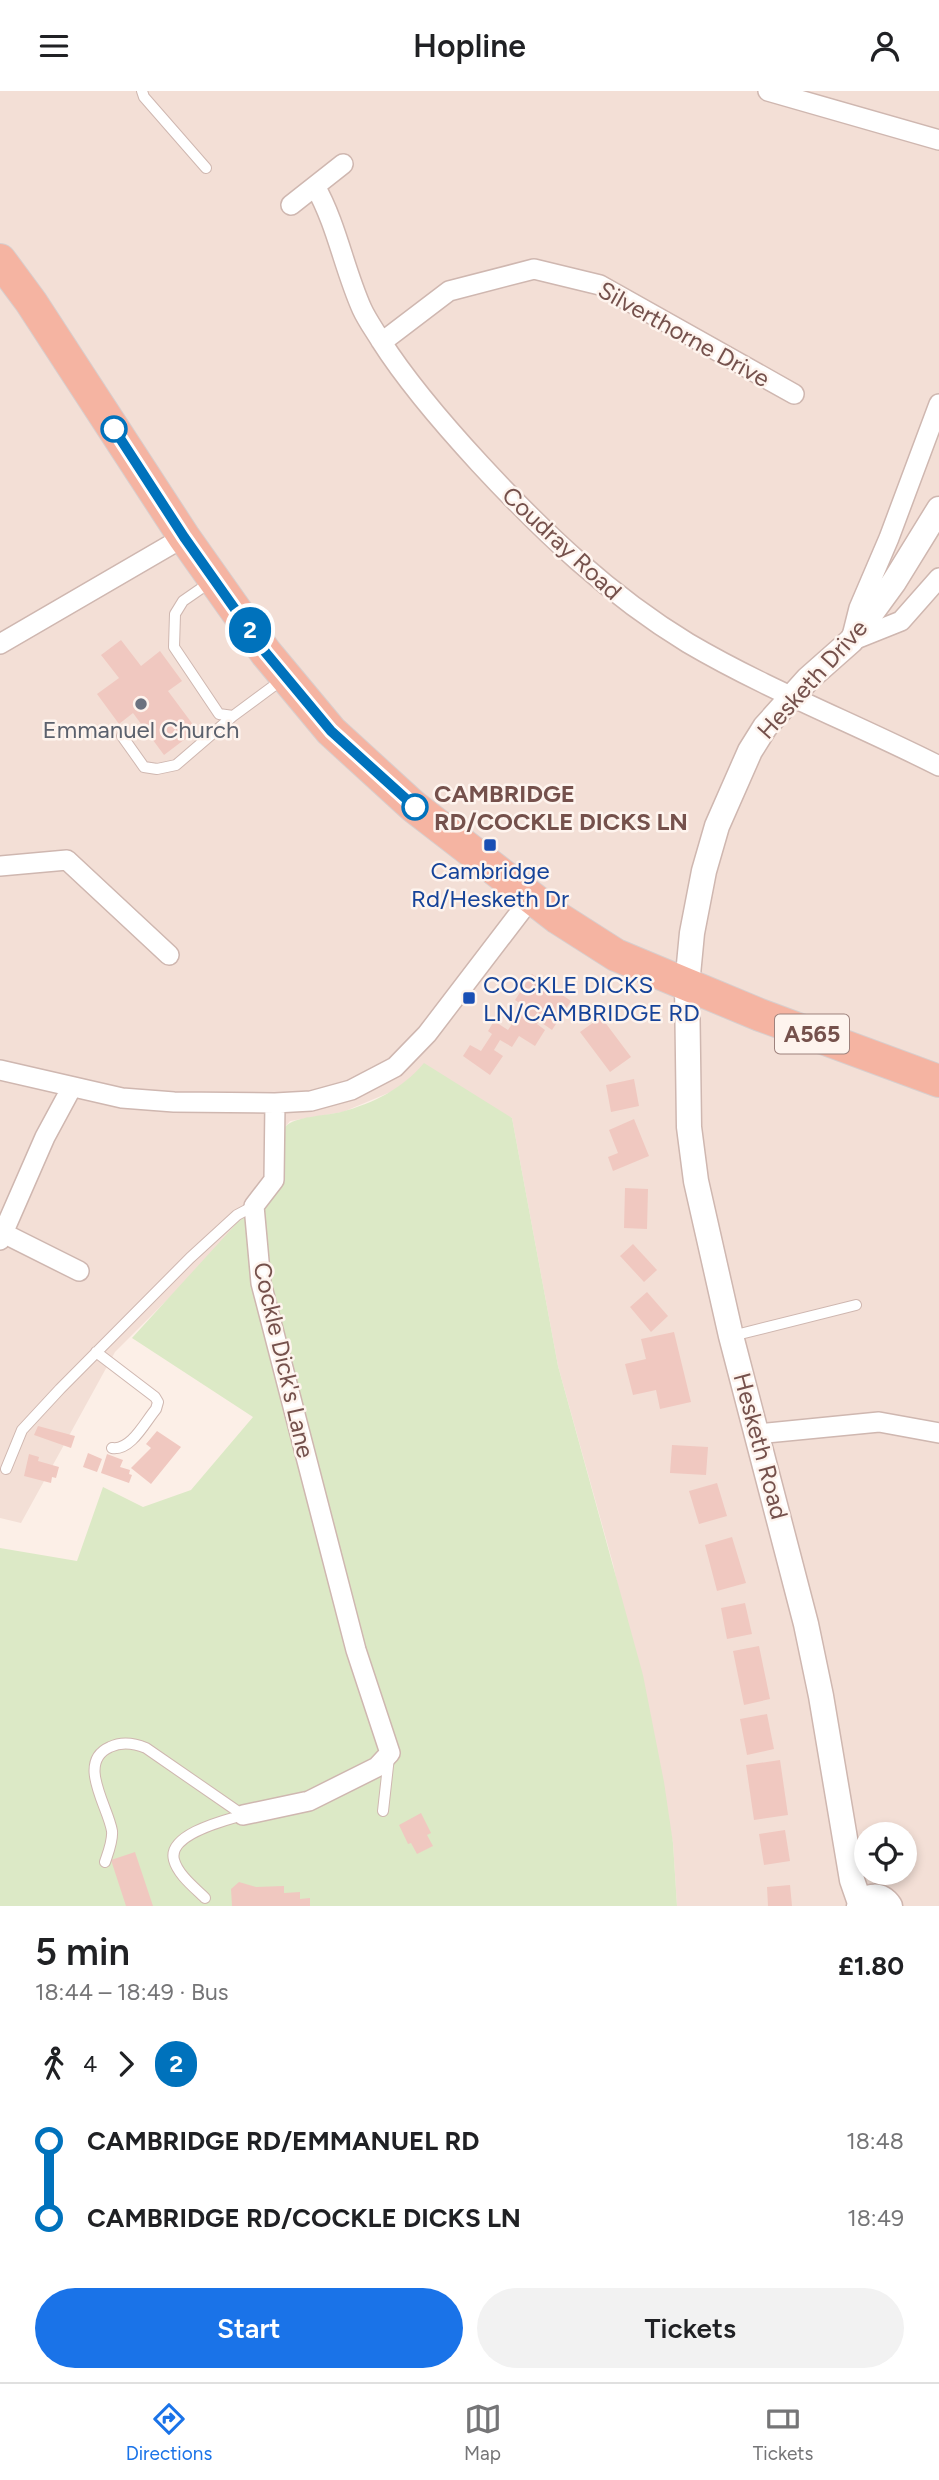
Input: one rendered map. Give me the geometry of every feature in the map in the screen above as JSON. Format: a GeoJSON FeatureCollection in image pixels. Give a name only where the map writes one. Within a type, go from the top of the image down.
{"type":"FeatureCollection","features":[{"type":"Feature","properties":{"kind":"highway","name":"A565"},"geometry":{"type":"LineString","coordinates":[[0,260],[31,302],[184,537],[266,653],[331,731],[413,806],[531,898],[616,955],[687,985],[939,1081]]}},
{"type":"Feature","properties":{"kind":"street"},"geometry":{"type":"LineString","coordinates":[[768,91],[939,140]]}},
{"type":"Feature","properties":{"kind":"street"},"geometry":{"type":"LineString","coordinates":[[290,205],[343,164]]}},
{"type":"Feature","properties":{"kind":"street","name":"Coudray Road"},"geometry":{"type":"LineString","coordinates":[[315,186],[327,206],[362,310],[404,375],[457,439],[506,492],[564,548],[627,604],[689,643],[791,698],[826,711],[939,767]]}},
{"type":"Feature","properties":{"kind":"street","name":"Silverthorne Drive"},"geometry":{"type":"LineString","coordinates":[[382,342],[449,291],[534,269],[600,285],[794,394]]}},
{"type":"Feature","properties":{"kind":"street"},"geometry":{"type":"LineString","coordinates":[[851,641],[859,608],[889,538],[939,404]]}},
{"type":"Feature","properties":{"kind":"street","name":"Hesketh Drive"},"geometry":{"type":"LineString","coordinates":[[687,985],[692,933],[704,871],[717,826],[750,751],[765,727],[808,678],[851,641],[894,582],[939,509]]}},
{"type":"Feature","properties":{"kind":"street"},"geometry":{"type":"LineString","coordinates":[[0,644],[184,537]]}},
{"type":"Feature","properties":{"kind":"street"},"geometry":{"type":"LineString","coordinates":[[851,641],[901,621],[939,578]]}},
{"type":"Feature","properties":{"kind":"street"},"geometry":{"type":"LineString","coordinates":[[0,866],[67,860],[169,956]]}},
{"type":"Feature","properties":{"kind":"street"},"geometry":{"type":"LineString","coordinates":[[0,1070],[135,1099],[174,1102],[275,1104],[311,1101],[351,1090],[395,1067],[426,1034],[531,898]]}},
{"type":"Feature","properties":{"kind":"street","name":"Hesketh Road"},"geometry":{"type":"LineString","coordinates":[[687,985],[689,1126],[696,1181],[731,1336],[806,1624],[821,1696],[848,1860],[860,1905]]}},
{"type":"Feature","properties":{"kind":"street"},"geometry":{"type":"LineString","coordinates":[[72,1087],[45,1137],[2,1236],[79,1271]]}},
{"type":"Feature","properties":{"kind":"street"},"geometry":{"type":"LineString","coordinates":[[254,1206],[274,1180],[275,1104]]}},
{"type":"Feature","properties":{"kind":"street","name":"Cockle Dick's Lane"},"geometry":{"type":"LineString","coordinates":[[254,1206],[261,1283],[356,1650],[390,1753]]}},
{"type":"Feature","properties":{"kind":"street"},"geometry":{"type":"LineString","coordinates":[[757,1434],[879,1422],[939,1433]]}},
{"type":"Feature","properties":{"kind":"street"},"geometry":{"type":"LineString","coordinates":[[243,1815],[309,1801],[377,1767],[390,1753]]}},
{"type":"Feature","properties":{"kind":"street"},"geometry":{"type":"LineString","coordinates":[[860,1905],[876,1896],[890,1906]]}},
{"type":"Feature","properties":{"kind":"lane"},"geometry":{"type":"LineString","coordinates":[[142,91],[144,97],[206,168]]}},
{"type":"Feature","properties":{"kind":"lane"},"geometry":{"type":"LineString","coordinates":[[214,579],[183,601],[176,614],[174,647],[219,714],[233,716]]}},
{"type":"Feature","properties":{"kind":"lane"},"geometry":{"type":"LineString","coordinates":[[122,736],[144,767],[158,769],[176,765],[233,716],[286,677]]}},
{"type":"Feature","properties":{"kind":"lane"},"geometry":{"type":"LineString","coordinates":[[6,1469],[22,1430],[190,1258],[237,1215],[254,1206]]}},
{"type":"Feature","properties":{"kind":"lane"},"geometry":{"type":"LineString","coordinates":[[731,1336],[856,1305]]}},
{"type":"Feature","properties":{"kind":"lane"},"geometry":{"type":"LineString","coordinates":[[96,1352],[158,1402],[156,1409],[127,1445],[118,1449],[111,1448]]}},
{"type":"Feature","properties":{"kind":"lane"},"geometry":{"type":"LineString","coordinates":[[105,1862],[112,1830],[94,1770],[98,1756],[112,1745],[129,1743],[146,1748],[243,1815]]}},
{"type":"Feature","properties":{"kind":"lane"},"geometry":{"type":"LineString","coordinates":[[383,1811],[390,1753]]}},
{"type":"Feature","properties":{"kind":"lane"},"geometry":{"type":"LineString","coordinates":[[205,1898],[179,1870],[174,1860],[175,1850],[178,1844],[200,1829],[243,1815]]}},
{"type":"Feature","properties":{"kind":"shaded area"},"geometry":{"type":"Polygon","coordinates":[[[0,91],[939,91],[939,1906],[677,1906],[673,1843],[613,1564],[558,1366],[512,1118],[411,1078],[393,1091],[343,1112],[290,1121],[285,1127],[284,1166],[279,1188],[115,1352],[21,1523],[0,1518],[0,91]]]}},
{"type":"Feature","properties":{"kind":"green space"},"geometry":{"type":"Polygon","coordinates":[[[424,1063],[512,1118],[558,1366],[643,1675],[673,1843],[677,1906],[0,1906],[0,1548],[77,1561],[103,1487],[143,1507],[191,1490],[253,1417],[132,1338],[237,1223],[279,1188],[284,1166],[285,1127],[296,1121],[341,1112],[376,1099],[397,1088],[424,1063]]]}},
{"type":"Feature","properties":{"kind":"building","name":"Emmanuel Church"},"geometry":{"type":"Polygon","coordinates":[[[121,640],[141,666],[160,651],[182,681],[168,691],[197,730],[164,755],[133,713],[119,724],[97,694],[119,678],[101,655],[121,640]]]}},
{"type":"Feature","properties":{"kind":"building"},"geometry":{"type":"Polygon","coordinates":[[[532,974],[571,1001],[552,1030],[539,1021],[537,1024],[545,1030],[535,1046],[519,1036],[512,1047],[500,1040],[494,1050],[503,1056],[490,1075],[463,1056],[470,1045],[481,1051],[492,1034],[488,1031],[494,1021],[508,1030],[524,1006],[515,1000],[532,974]]]}},
{"type":"Feature","properties":{"kind":"building"},"geometry":{"type":"Polygon","coordinates":[[[601,1017],[631,1057],[610,1072],[580,1032],[601,1017]]]}},
{"type":"Feature","properties":{"kind":"building"},"geometry":{"type":"Polygon","coordinates":[[[634,1079],[639,1106],[611,1112],[606,1085],[634,1079]]]}},
{"type":"Feature","properties":{"kind":"building"},"geometry":{"type":"Polygon","coordinates":[[[634,1119],[649,1156],[613,1171],[608,1157],[618,1153],[609,1130],[634,1119]]]}},
{"type":"Feature","properties":{"kind":"building"},"geometry":{"type":"Polygon","coordinates":[[[625,1188],[648,1189],[647,1229],[624,1228],[625,1188]]]}},
{"type":"Feature","properties":{"kind":"building"},"geometry":{"type":"Polygon","coordinates":[[[633,1244],[657,1270],[644,1282],[620,1256],[633,1244]]]}},
{"type":"Feature","properties":{"kind":"building"},"geometry":{"type":"Polygon","coordinates":[[[647,1292],[668,1316],[651,1332],[630,1307],[647,1292]]]}},
{"type":"Feature","properties":{"kind":"building"},"geometry":{"type":"Polygon","coordinates":[[[674,1332],[691,1402],[660,1409],[656,1390],[633,1395],[625,1364],[646,1359],[641,1339],[674,1332]]]}},
{"type":"Feature","properties":{"kind":"building"},"geometry":{"type":"Polygon","coordinates":[[[38,1426],[75,1436],[71,1448],[34,1435],[38,1426]]]}},
{"type":"Feature","properties":{"kind":"building"},"geometry":{"type":"Polygon","coordinates":[[[157,1431],[181,1447],[151,1484],[131,1468],[151,1448],[146,1444],[157,1431]]]}},
{"type":"Feature","properties":{"kind":"building"},"geometry":{"type":"Polygon","coordinates":[[[672,1445],[708,1447],[706,1475],[670,1473],[672,1445]]]}},
{"type":"Feature","properties":{"kind":"building"},"geometry":{"type":"Polygon","coordinates":[[[88,1453],[102,1459],[97,1472],[83,1467],[88,1453]]]}},
{"type":"Feature","properties":{"kind":"building"},"geometry":{"type":"Polygon","coordinates":[[[29,1454],[39,1457],[38,1461],[59,1467],[56,1478],[52,1477],[51,1483],[24,1476],[29,1454]]]}},
{"type":"Feature","properties":{"kind":"building"},"geometry":{"type":"Polygon","coordinates":[[[107,1454],[123,1460],[120,1467],[130,1470],[129,1474],[132,1475],[129,1483],[101,1473],[107,1454]]]}},
{"type":"Feature","properties":{"kind":"building"},"geometry":{"type":"Polygon","coordinates":[[[717,1483],[727,1516],[699,1524],[689,1491],[717,1483]]]}},
{"type":"Feature","properties":{"kind":"building"},"geometry":{"type":"Polygon","coordinates":[[[732,1537],[746,1583],[717,1591],[705,1545],[732,1537]]]}},
{"type":"Feature","properties":{"kind":"building"},"geometry":{"type":"Polygon","coordinates":[[[745,1603],[752,1634],[727,1639],[721,1608],[745,1603]]]}},
{"type":"Feature","properties":{"kind":"building"},"geometry":{"type":"Polygon","coordinates":[[[759,1646],[770,1699],[744,1705],[733,1651],[759,1646]]]}},
{"type":"Feature","properties":{"kind":"building"},"geometry":{"type":"Polygon","coordinates":[[[767,1714],[774,1749],[747,1755],[740,1719],[767,1714]]]}},
{"type":"Feature","properties":{"kind":"building"},"geometry":{"type":"Polygon","coordinates":[[[780,1760],[788,1815],[754,1820],[746,1765],[780,1760]]]}},
{"type":"Feature","properties":{"kind":"building"},"geometry":{"type":"Polygon","coordinates":[[[421,1813],[431,1833],[427,1835],[433,1846],[417,1854],[411,1843],[408,1844],[399,1825],[421,1813]]]}},
{"type":"Feature","properties":{"kind":"building"},"geometry":{"type":"Polygon","coordinates":[[[785,1830],[790,1861],[764,1865],[759,1834],[785,1830]]]}},
{"type":"Feature","properties":{"kind":"building"},"geometry":{"type":"Polygon","coordinates":[[[135,1852],[153,1906],[126,1906],[111,1860],[135,1852]]]}},
{"type":"Feature","properties":{"kind":"building"},"geometry":{"type":"Polygon","coordinates":[[[239,1882],[256,1887],[284,1886],[284,1893],[300,1892],[300,1899],[310,1898],[310,1906],[232,1906],[231,1889],[239,1882]]]}},
{"type":"Feature","properties":{"kind":"building"},"geometry":{"type":"Polygon","coordinates":[[[790,1885],[792,1906],[768,1906],[767,1887],[790,1885]]]}},
{"type":"Feature","properties":{"kind":"bus line","name":"2"},"geometry":{"type":"LineString","coordinates":[[114,429],[184,537],[266,653],[331,731],[415,807]]}},
{"type":"Feature","properties":{"kind":"place","name":"Emmanuel Church"},"geometry":{"type":"Point","coordinates":[141,704]}},
{"type":"Feature","properties":{"kind":"place","name":"CAMBRIDGE RD/COCKLE DICKS LN"},"geometry":{"type":"Point","coordinates":[415,807]}},
{"type":"Feature","properties":{"kind":"place","name":"Cambridge Rd/Hesketh Dr"},"geometry":{"type":"Point","coordinates":[490,845]}},
{"type":"Feature","properties":{"kind":"place","name":"COCKLE DICKS LN/CAMBRIDGE RD"},"geometry":{"type":"Point","coordinates":[469,998]}}]}
